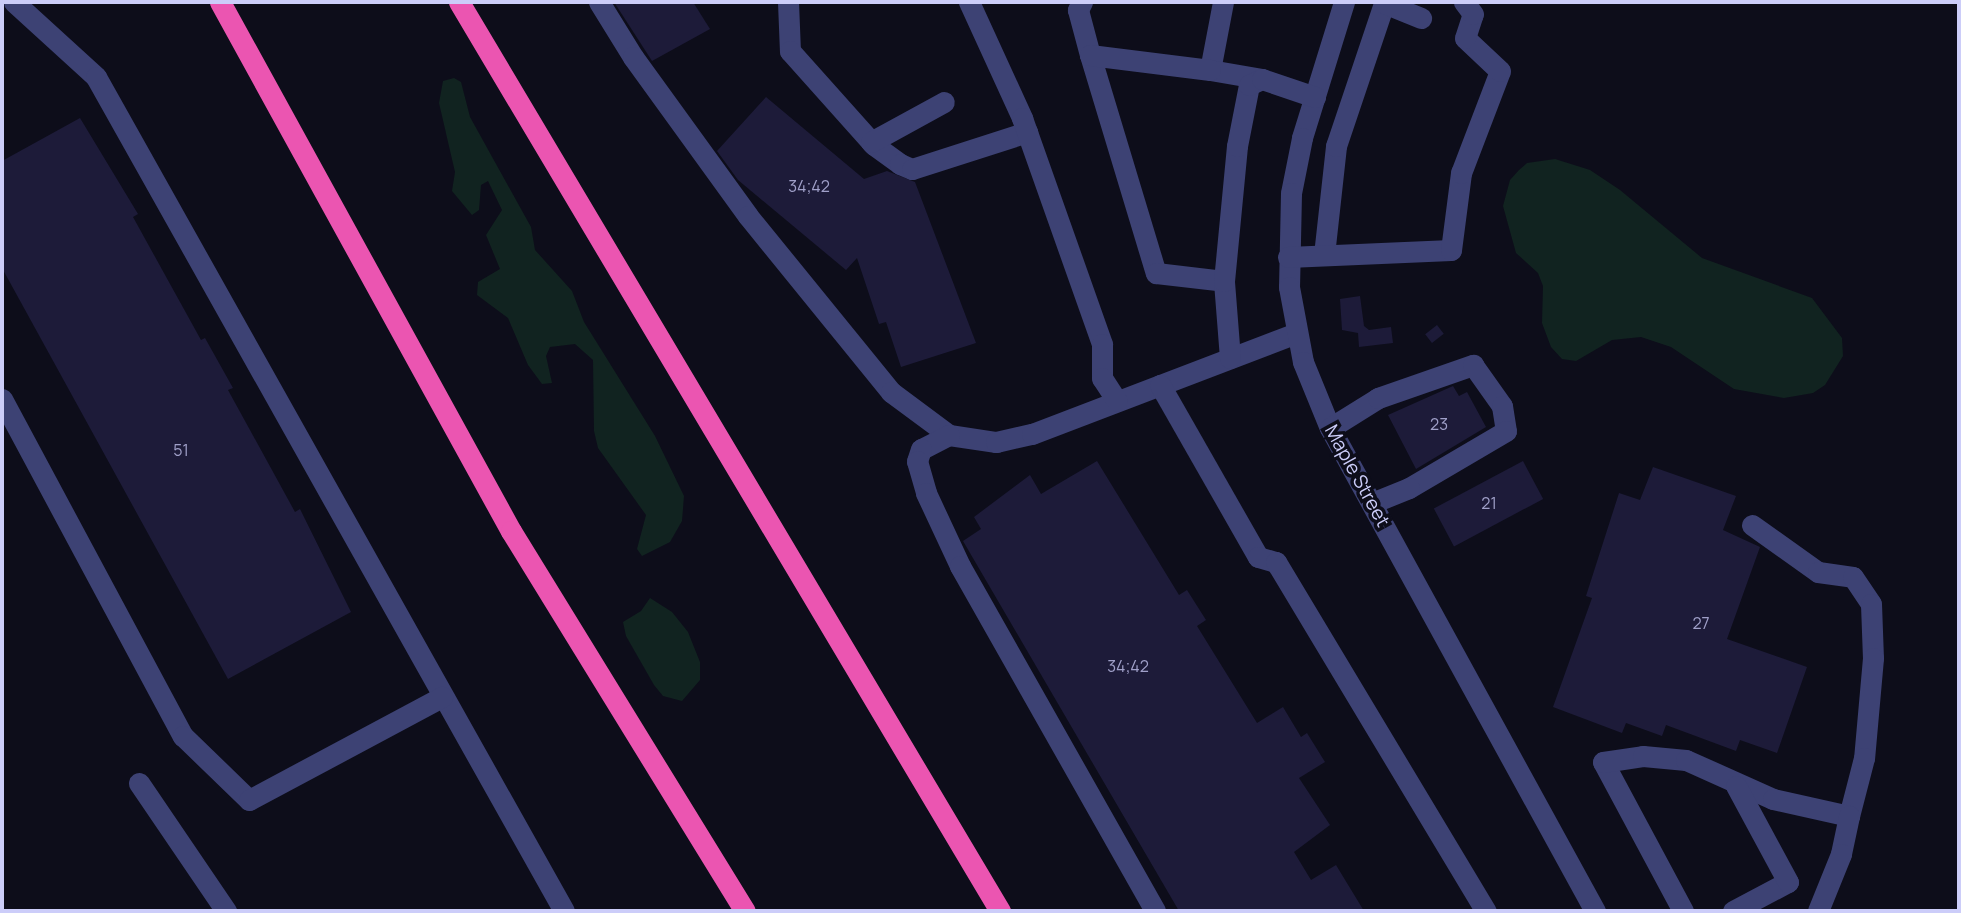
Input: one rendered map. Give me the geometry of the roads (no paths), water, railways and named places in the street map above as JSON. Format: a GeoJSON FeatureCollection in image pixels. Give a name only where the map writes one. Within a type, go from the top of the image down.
{"type":"FeatureCollection","features":[{"type":"Feature","properties":{"kind":"highway"},"geometry":{"type":"LineString","coordinates":[[220,2],[511,531],[744,911]]}},
{"type":"Feature","properties":{"kind":"highway"},"geometry":{"type":"LineString","coordinates":[[459,2],[1000,911]]}},
{"type":"Feature","properties":{"kind":"street"},"geometry":{"type":"LineString","coordinates":[[15,2],[96,77],[564,911]]}},
{"type":"Feature","properties":{"kind":"street"},"geometry":{"type":"LineString","coordinates":[[599,2],[633,57],[748,216],[891,392],[950,435],[996,442],[1032,434],[1296,333]]}},
{"type":"Feature","properties":{"kind":"street"},"geometry":{"type":"LineString","coordinates":[[788,2],[790,51],[871,142],[912,169],[1027,132]]}},
{"type":"Feature","properties":{"kind":"street"},"geometry":{"type":"LineString","coordinates":[[969,2],[1027,132],[1102,344],[1102,378],[1117,401]]}},
{"type":"Feature","properties":{"kind":"street"},"geometry":{"type":"LineString","coordinates":[[1082,2],[1078,10],[1090,55],[1156,274],[1224,281]]}},
{"type":"Feature","properties":{"kind":"street"},"geometry":{"type":"LineString","coordinates":[[1210,70],[1223,2]]}},
{"type":"Feature","properties":{"kind":"street","name":"Maple Street"},"geometry":{"type":"LineString","coordinates":[[1344,2],[1295,170],[1288,257],[1296,333],[1331,428],[1595,911]]}},
{"type":"Feature","properties":{"kind":"street"},"geometry":{"type":"LineString","coordinates":[[1288,257],[1451,250],[1461,173],[1500,71],[1465,38],[1473,14],[1464,2]]}},
{"type":"Feature","properties":{"kind":"street"},"geometry":{"type":"LineString","coordinates":[[1324,255],[1336,146],[1384,3],[1421,18]]}},
{"type":"Feature","properties":{"kind":"street"},"geometry":{"type":"LineString","coordinates":[[1090,55],[1262,79],[1315,97]]}},
{"type":"Feature","properties":{"kind":"street"},"geometry":{"type":"LineString","coordinates":[[1230,358],[1224,281],[1237,146],[1249,85],[1262,79]]}},
{"type":"Feature","properties":{"kind":"street"},"geometry":{"type":"LineString","coordinates":[[871,142],[944,102]]}},
{"type":"Feature","properties":{"kind":"street"},"geometry":{"type":"LineString","coordinates":[[1331,428],[1378,398],[1473,365],[1502,406],[1506,431],[1409,488],[1372,503]]}},
{"type":"Feature","properties":{"kind":"street"},"geometry":{"type":"LineString","coordinates":[[1160,385],[1258,557],[1276,562],[1486,911]]}},
{"type":"Feature","properties":{"kind":"street"},"geometry":{"type":"LineString","coordinates":[[2,399],[183,736],[249,800],[442,697]]}},
{"type":"Feature","properties":{"kind":"street"},"geometry":{"type":"LineString","coordinates":[[950,435],[921,449],[917,461],[926,493],[960,566],[1155,911]]}},
{"type":"Feature","properties":{"kind":"street"},"geometry":{"type":"LineString","coordinates":[[1752,525],[1818,572],[1853,577],[1871,604],[1873,658],[1864,758],[1841,854],[1818,911]]}},
{"type":"Feature","properties":{"kind":"street"},"geometry":{"type":"LineString","coordinates":[[1683,911],[1603,762],[1643,756],[1686,760],[1721,773],[1737,786],[1788,882],[1733,911]]}},
{"type":"Feature","properties":{"kind":"street"},"geometry":{"type":"LineString","coordinates":[[139,783],[226,911]]}},
{"type":"Feature","properties":{"kind":"street"},"geometry":{"type":"LineString","coordinates":[[1737,786],[1849,816]]}}]}
